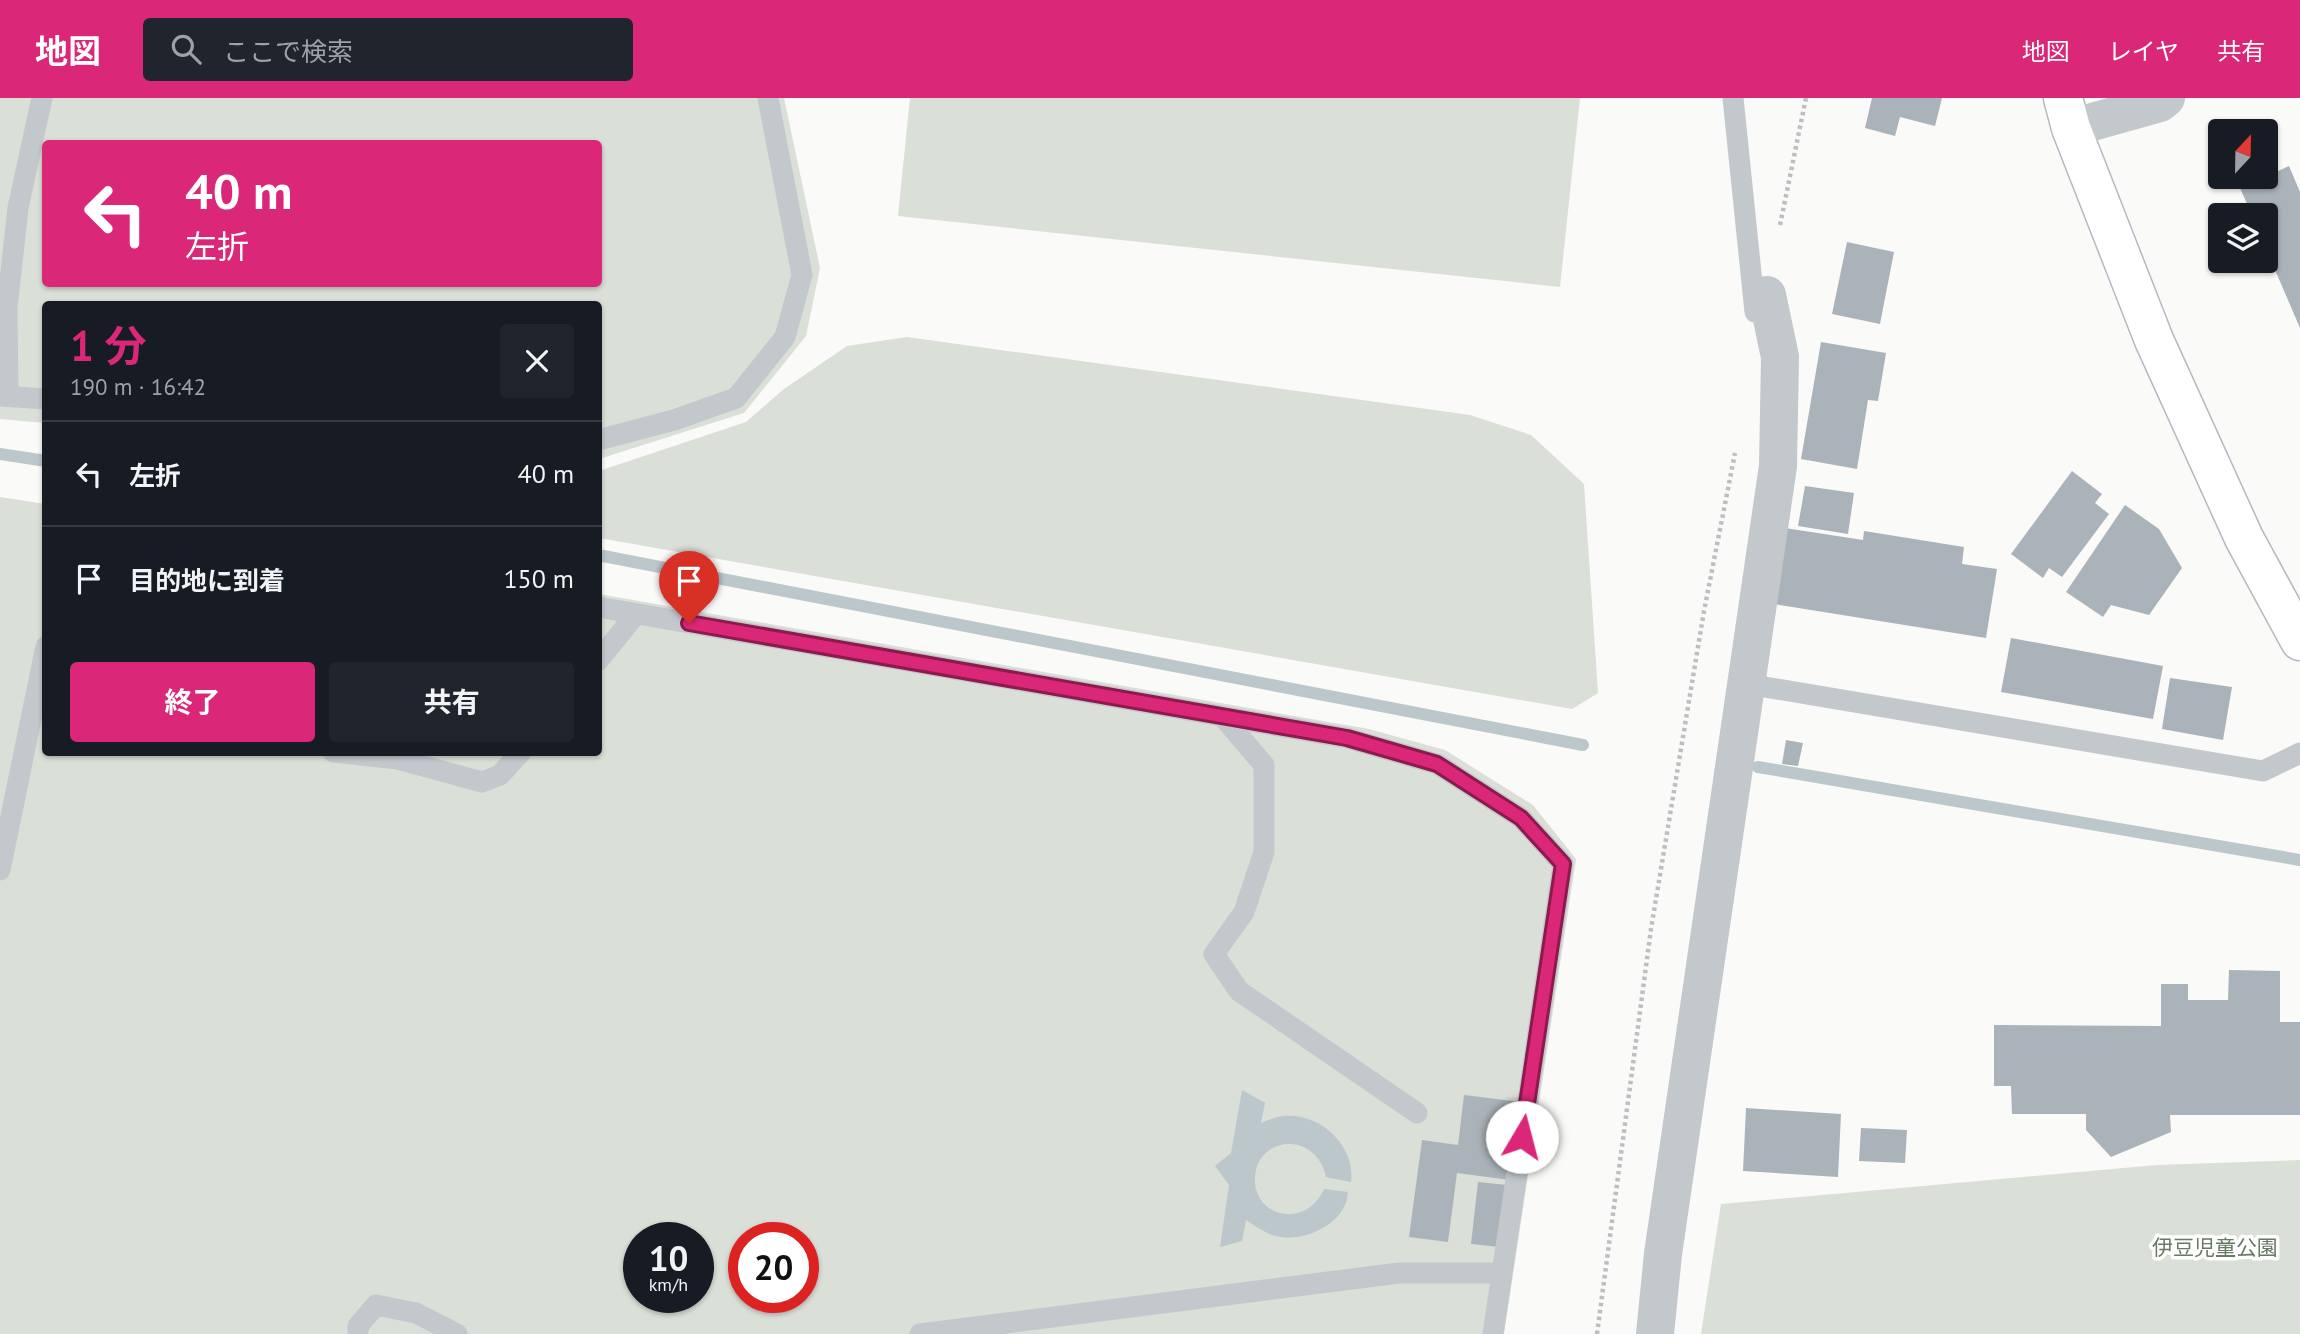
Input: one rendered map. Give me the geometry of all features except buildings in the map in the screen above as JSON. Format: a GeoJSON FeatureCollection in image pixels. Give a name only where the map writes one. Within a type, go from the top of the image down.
{"type":"FeatureCollection","features":[{"type":"Feature","properties":{"kind":"street"},"geometry":{"type":"LineString","coordinates":[[2166,98],[2160,103],[2067,113],[2154,340],[2244,538],[2300,641]]}},
{"type":"Feature","properties":{"kind":"street"},"geometry":{"type":"LineString","coordinates":[[1655,1334],[1664,1254],[1778,466],[1780,357],[1767,295]]}},
{"type":"Feature","properties":{"kind":"lane"},"geometry":{"type":"LineString","coordinates":[[42,98],[18,208],[8,296],[4,396],[42,399]]}},
{"type":"Feature","properties":{"kind":"lane"},"geometry":{"type":"LineString","coordinates":[[602,439],[674,420],[736,398],[785,337],[802,275],[768,98]]}},
{"type":"Feature","properties":{"kind":"lane"},"geometry":{"type":"LineString","coordinates":[[1733,98],[1758,337]]}},
{"type":"Feature","properties":{"kind":"lane"},"geometry":{"type":"LineString","coordinates":[[602,608],[1347,738],[1437,764],[1521,818],[1563,864],[1493,1334]]}},
{"type":"Feature","properties":{"kind":"lane"},"geometry":{"type":"LineString","coordinates":[[602,656],[636,614]]}},
{"type":"Feature","properties":{"kind":"lane"},"geometry":{"type":"LineString","coordinates":[[0,870],[38,723],[42,684]]}},
{"type":"Feature","properties":{"kind":"lane"},"geometry":{"type":"LineString","coordinates":[[1747,684],[2263,771],[2300,753]]}},
{"type":"Feature","properties":{"kind":"lane"},"geometry":{"type":"LineString","coordinates":[[1223,717],[1264,765],[1264,852],[1244,912],[1214,954],[1239,991],[1417,1113]]}},
{"type":"Feature","properties":{"kind":"lane"},"geometry":{"type":"LineString","coordinates":[[370,756],[398,759],[482,782],[500,775],[518,756]]}},
{"type":"Feature","properties":{"kind":"lane"},"geometry":{"type":"LineString","coordinates":[[920,1334],[1399,1273],[1502,1273]]}},
{"type":"Feature","properties":{"kind":"lane"},"geometry":{"type":"LineString","coordinates":[[358,1334],[358,1326],[376,1305],[416,1313],[457,1334]]}},
{"type":"Feature","properties":{"kind":"path"},"geometry":{"type":"LineString","coordinates":[[1780,229],[1806,98]]}},
{"type":"Feature","properties":{"kind":"path"},"geometry":{"type":"LineString","coordinates":[[1597,1334],[1651,929],[1704,611],[1736,447]]}},
{"type":"Feature","properties":{"kind":"green space"},"geometry":{"type":"Polygon","coordinates":[[[0,98],[784,98],[820,268],[806,336],[744,413],[602,458],[602,301],[42,301],[42,423],[0,419],[0,98]]]}},
{"type":"Feature","properties":{"kind":"green space"},"geometry":{"type":"Polygon","coordinates":[[[910,98],[1580,98],[1560,287],[898,216],[910,98]]]}},
{"type":"Feature","properties":{"kind":"green space"},"geometry":{"type":"Polygon","coordinates":[[[907,337],[1470,415],[1531,435],[1584,484],[1598,693],[1572,709],[602,539],[602,470],[746,422],[784,389],[847,346],[907,337]]]}},
{"type":"Feature","properties":{"kind":"green space"},"geometry":{"type":"Polygon","coordinates":[[[0,497],[42,504],[42,756],[602,756],[602,595],[1369,729],[1445,750],[1533,805],[1576,859],[1504,1334],[0,1334],[0,497]]]}},
{"type":"Feature","properties":{"kind":"green space","name":"伊豆児童公園"},"geometry":{"type":"Polygon","coordinates":[[[2300,1160],[2300,1334],[1701,1334],[1721,1204],[2157,1165],[2300,1160]]]}},
{"type":"Feature","properties":{"kind":"shaded area"},"geometry":{"type":"Polygon","coordinates":[[[1242,1090],[1265,1103],[1261,1123],[1283,1116],[1310,1119],[1322,1125],[1341,1144],[1348,1156],[1351,1182],[1326,1177],[1320,1162],[1311,1151],[1287,1144],[1275,1147],[1265,1154],[1258,1164],[1255,1178],[1262,1202],[1282,1214],[1305,1210],[1316,1202],[1324,1189],[1348,1192],[1341,1212],[1324,1227],[1303,1236],[1281,1237],[1267,1233],[1246,1220],[1242,1241],[1220,1247],[1229,1185],[1215,1166],[1231,1153],[1242,1090]]]}},
{"type":"Feature","properties":{"kind":"waterway"},"geometry":{"type":"LineString","coordinates":[[0,454],[42,460]]}},
{"type":"Feature","properties":{"kind":"waterway"},"geometry":{"type":"LineString","coordinates":[[602,556],[1583,745]]}},
{"type":"Feature","properties":{"kind":"waterway"},"geometry":{"type":"LineString","coordinates":[[1758,767],[2300,860]]}},
{"type":"Feature","properties":{"kind":"route"},"geometry":{"type":"LineString","coordinates":[[689,623],[1347,738],[1437,764],[1521,818],[1563,864],[1522,1137]]}}]}
